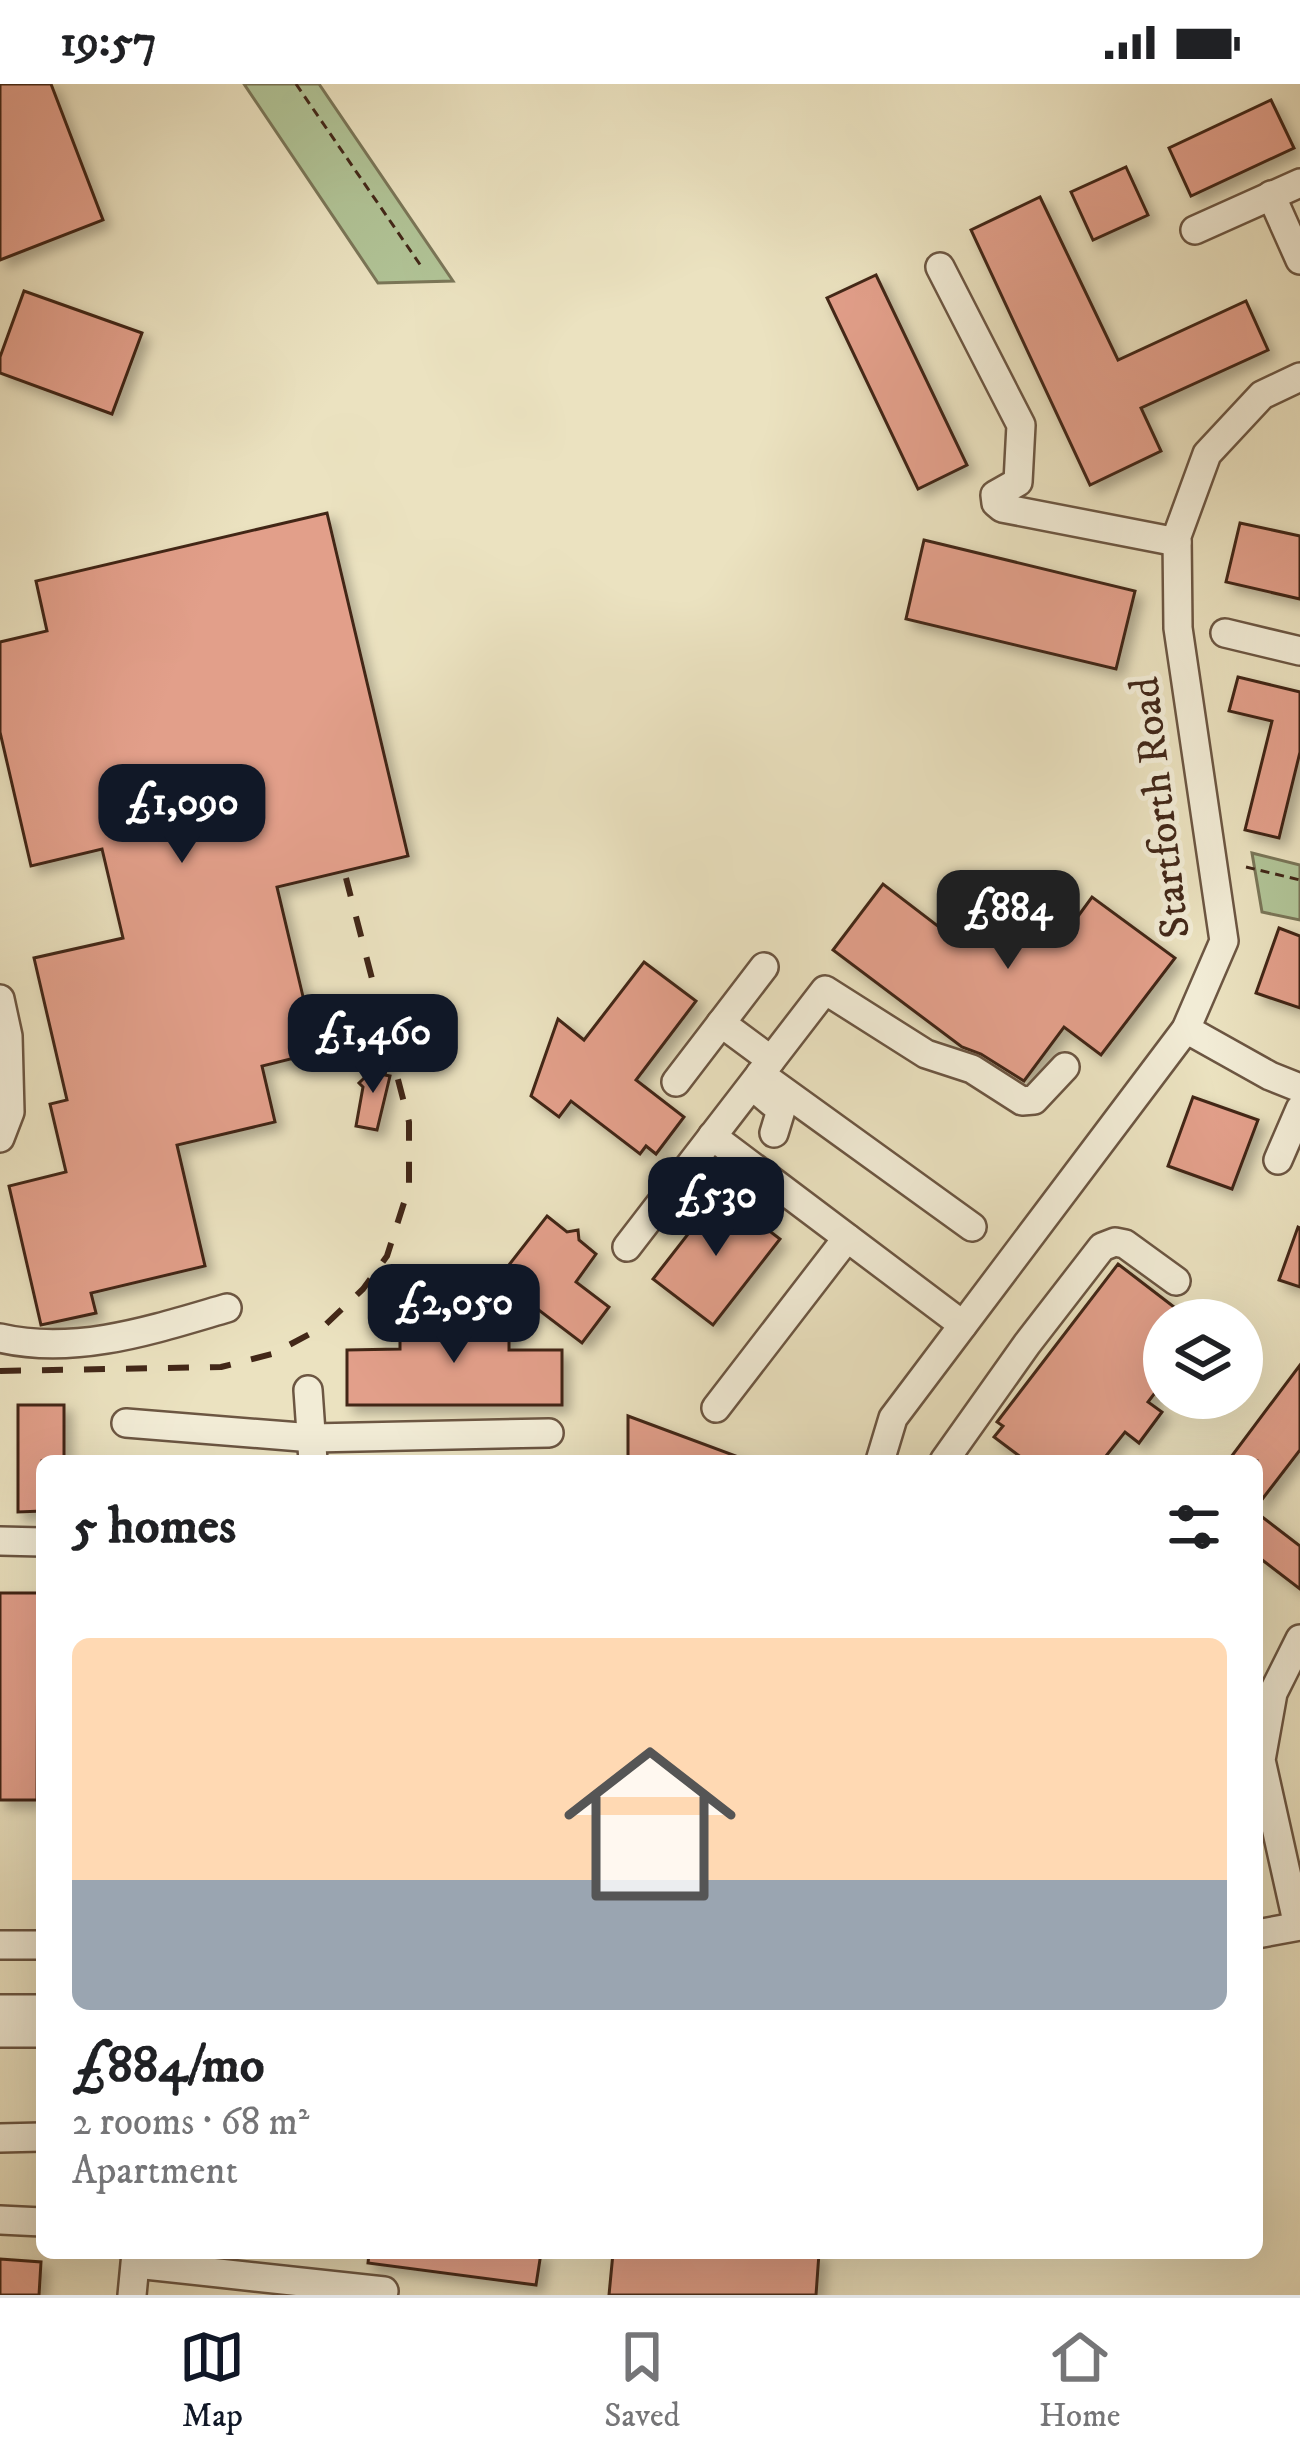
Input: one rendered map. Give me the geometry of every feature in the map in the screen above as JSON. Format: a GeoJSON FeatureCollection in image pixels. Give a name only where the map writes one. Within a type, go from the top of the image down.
{"type":"FeatureCollection","features":[{"type":"Feature","properties":{"kind":"street"},"geometry":{"type":"LineString","coordinates":[[1195,230],[1300,182]]}},
{"type":"Feature","properties":{"kind":"street"},"geometry":{"type":"LineString","coordinates":[[1271,195],[1300,260]]}},
{"type":"Feature","properties":{"kind":"street"},"geometry":{"type":"LineString","coordinates":[[940,267],[1021,425],[1018,482],[995,495],[996,503],[1002,508],[1177,542]]}},
{"type":"Feature","properties":{"kind":"street","name":"Startforth Road"},"geometry":{"type":"LineString","coordinates":[[882,1455],[893,1418],[1186,1029],[1224,941],[1178,628],[1177,542],[1207,454],[1262,395],[1300,377]]}},
{"type":"Feature","properties":{"kind":"street"},"geometry":{"type":"LineString","coordinates":[[1225,633],[1300,651]]}},
{"type":"Feature","properties":{"kind":"street"},"geometry":{"type":"LineString","coordinates":[[676,1082],[764,968]]}},
{"type":"Feature","properties":{"kind":"street"},"geometry":{"type":"LineString","coordinates":[[627,1247],[825,990],[926,1054],[972,1069],[1022,1101],[1034,1100],[1065,1067]]}},
{"type":"Feature","properties":{"kind":"street"},"geometry":{"type":"LineString","coordinates":[[0,1000],[8,1036],[10,1112],[0,1138]]}},
{"type":"Feature","properties":{"kind":"street"},"geometry":{"type":"LineString","coordinates":[[721,1023],[762,1071],[972,1226]]}},
{"type":"Feature","properties":{"kind":"street"},"geometry":{"type":"LineString","coordinates":[[1186,1029],[1300,1088]]}},
{"type":"Feature","properties":{"kind":"street"},"geometry":{"type":"LineString","coordinates":[[762,1071],[781,1110],[774,1133]]}},
{"type":"Feature","properties":{"kind":"street"},"geometry":{"type":"LineString","coordinates":[[1278,1160],[1300,1109]]}},
{"type":"Feature","properties":{"kind":"street"},"geometry":{"type":"LineString","coordinates":[[712,1136],[963,1325]]}},
{"type":"Feature","properties":{"kind":"street"},"geometry":{"type":"LineString","coordinates":[[716,1408],[847,1238]]}},
{"type":"Feature","properties":{"kind":"street"},"geometry":{"type":"LineString","coordinates":[[948,1455],[1102,1247],[1124,1244],[1176,1281]]}},
{"type":"Feature","properties":{"kind":"street"},"geometry":{"type":"LineString","coordinates":[[0,1338],[41,1343],[124,1337],[227,1309]]}},
{"type":"Feature","properties":{"kind":"street"},"geometry":{"type":"LineString","coordinates":[[308,1390],[313,1449]]}},
{"type":"Feature","properties":{"kind":"street"},"geometry":{"type":"LineString","coordinates":[[126,1424],[313,1449],[549,1433]]}},
{"type":"Feature","properties":{"kind":"street"},"geometry":{"type":"LineString","coordinates":[[0,1541],[36,1542]]}},
{"type":"Feature","properties":{"kind":"street"},"geometry":{"type":"LineString","coordinates":[[1263,1741],[1273,1693],[1300,1639]]}},
{"type":"Feature","properties":{"kind":"street"},"geometry":{"type":"LineString","coordinates":[[1263,1777],[1299,1926],[1263,1933]]}},
{"type":"Feature","properties":{"kind":"street"},"geometry":{"type":"LineString","coordinates":[[0,1945],[36,1946]]}},
{"type":"Feature","properties":{"kind":"street"},"geometry":{"type":"LineString","coordinates":[[0,2008],[36,2008]]}},
{"type":"Feature","properties":{"kind":"street"},"geometry":{"type":"LineString","coordinates":[[0,2033],[36,2033]]}},
{"type":"Feature","properties":{"kind":"street"},"geometry":{"type":"LineString","coordinates":[[0,2138],[36,2137]]}},
{"type":"Feature","properties":{"kind":"street"},"geometry":{"type":"LineString","coordinates":[[0,2220],[36,2222]]}},
{"type":"Feature","properties":{"kind":"street"},"geometry":{"type":"LineString","coordinates":[[132,2295],[136,2259],[384,2291]]}},
{"type":"Feature","properties":{"kind":"path"},"geometry":{"type":"LineString","coordinates":[[296,84],[421,266]]}},
{"type":"Feature","properties":{"kind":"path"},"geometry":{"type":"LineString","coordinates":[[1246,867],[1300,880]]}},
{"type":"Feature","properties":{"kind":"green space"},"geometry":{"type":"Polygon","coordinates":[[[244,84],[319,84],[453,281],[378,283],[244,84]]]}},
{"type":"Feature","properties":{"kind":"green space"},"geometry":{"type":"Polygon","coordinates":[[[1252,853],[1300,865],[1300,920],[1262,912],[1252,853]]]}},
{"type":"Feature","properties":{"kind":"building"},"geometry":{"type":"Polygon","coordinates":[[[0,84],[51,84],[103,220],[0,260],[0,84]]]}},
{"type":"Feature","properties":{"kind":"building"},"geometry":{"type":"Polygon","coordinates":[[[1271,100],[1294,148],[1191,196],[1169,148],[1271,100]]]}},
{"type":"Feature","properties":{"kind":"building"},"geometry":{"type":"Polygon","coordinates":[[[1126,167],[1148,215],[1093,240],[1071,192],[1126,167]]]}},
{"type":"Feature","properties":{"kind":"building"},"geometry":{"type":"Polygon","coordinates":[[[1040,197],[1118,360],[1246,301],[1268,350],[1141,408],[1161,451],[1090,485],[971,230],[1040,197]]]}},
{"type":"Feature","properties":{"kind":"building"},"geometry":{"type":"Polygon","coordinates":[[[876,275],[967,465],[918,489],[827,298],[876,275]]]}},
{"type":"Feature","properties":{"kind":"building"},"geometry":{"type":"Polygon","coordinates":[[[24,291],[142,333],[112,414],[0,373],[0,357],[24,291]]]}},
{"type":"Feature","properties":{"kind":"building"},"geometry":{"type":"Polygon","coordinates":[[[327,513],[408,856],[277,887],[305,1005],[320,1001],[328,1030],[343,1046],[262,1066],[275,1122],[177,1145],[205,1266],[91,1293],[96,1313],[41,1325],[9,1186],[66,1172],[50,1104],[67,1100],[34,958],[123,938],[102,849],[31,866],[0,732],[0,642],[47,631],[36,581],[327,513]]]}},
{"type":"Feature","properties":{"kind":"building"},"geometry":{"type":"Polygon","coordinates":[[[1240,523],[1300,536],[1300,599],[1226,582],[1240,523]]]}},
{"type":"Feature","properties":{"kind":"building"},"geometry":{"type":"Polygon","coordinates":[[[924,540],[1135,591],[1116,669],[906,619],[924,540]]]}},
{"type":"Feature","properties":{"kind":"building"},"geometry":{"type":"Polygon","coordinates":[[[1238,677],[1300,692],[1300,752],[1279,838],[1245,830],[1272,721],[1229,711],[1238,677]]]}},
{"type":"Feature","properties":{"kind":"building"},"geometry":{"type":"Polygon","coordinates":[[[999,876],[1068,930],[1092,897],[1175,958],[1101,1055],[1064,1027],[1024,1081],[962,1047],[833,950],[883,884],[952,937],[999,876]]]}},
{"type":"Feature","properties":{"kind":"building"},"geometry":{"type":"Polygon","coordinates":[[[1279,928],[1300,936],[1300,1008],[1256,993],[1279,928]]]}},
{"type":"Feature","properties":{"kind":"building"},"geometry":{"type":"Polygon","coordinates":[[[644,962],[696,1001],[636,1080],[684,1117],[656,1154],[646,1146],[640,1154],[571,1101],[559,1117],[531,1096],[558,1019],[584,1040],[644,962]]]}},
{"type":"Feature","properties":{"kind":"building"},"geometry":{"type":"Polygon","coordinates":[[[390,1053],[385,1075],[390,1076],[377,1130],[356,1126],[363,1087],[359,1083],[390,1053]]]}},
{"type":"Feature","properties":{"kind":"building"},"geometry":{"type":"Polygon","coordinates":[[[1193,1097],[1258,1120],[1232,1189],[1168,1166],[1193,1097]]]}},
{"type":"Feature","properties":{"kind":"building"},"geometry":{"type":"Polygon","coordinates":[[[720,1193],[780,1239],[713,1325],[653,1279],[720,1193]]]}},
{"type":"Feature","properties":{"kind":"building"},"geometry":{"type":"Polygon","coordinates":[[[547,1216],[567,1232],[578,1230],[579,1240],[596,1254],[576,1282],[609,1307],[582,1343],[498,1279],[547,1216]]]}},
{"type":"Feature","properties":{"kind":"building"},"geometry":{"type":"Polygon","coordinates":[[[1300,1228],[1300,1287],[1279,1280],[1300,1228]]]}},
{"type":"Feature","properties":{"kind":"building"},"geometry":{"type":"Polygon","coordinates":[[[1118,1264],[1164,1299],[1143,1299],[1143,1419],[1157,1419],[1139,1443],[1125,1432],[1107,1455],[1018,1455],[994,1437],[1003,1426],[997,1422],[1118,1264]]]}},
{"type":"Feature","properties":{"kind":"building"},"geometry":{"type":"Polygon","coordinates":[[[400,1315],[509,1315],[509,1350],[562,1350],[562,1405],[347,1405],[347,1350],[400,1349],[400,1315]]]}},
{"type":"Feature","properties":{"kind":"building"},"geometry":{"type":"Polygon","coordinates":[[[1300,1365],[1300,1450],[1263,1498],[1263,1455],[1232,1455],[1300,1365]]]}},
{"type":"Feature","properties":{"kind":"building"},"geometry":{"type":"Polygon","coordinates":[[[18,1405],[64,1405],[64,1455],[36,1455],[36,1511],[18,1512],[18,1405]]]}},
{"type":"Feature","properties":{"kind":"building"},"geometry":{"type":"Polygon","coordinates":[[[628,1416],[733,1455],[628,1455],[628,1416]]]}},
{"type":"Feature","properties":{"kind":"building"},"geometry":{"type":"Polygon","coordinates":[[[1263,1518],[1300,1546],[1300,1589],[1263,1561],[1263,1518]]]}},
{"type":"Feature","properties":{"kind":"building"},"geometry":{"type":"Polygon","coordinates":[[[0,1593],[36,1593],[36,1800],[0,1800],[0,1593]]]}},
{"type":"Feature","properties":{"kind":"building"},"geometry":{"type":"Polygon","coordinates":[[[0,2259],[41,2262],[39,2295],[0,2295],[0,2259]]]}},
{"type":"Feature","properties":{"kind":"building"},"geometry":{"type":"Polygon","coordinates":[[[368,2259],[540,2259],[536,2285],[368,2263],[368,2259]]]}},
{"type":"Feature","properties":{"kind":"building"},"geometry":{"type":"Polygon","coordinates":[[[612,2259],[819,2259],[816,2295],[609,2295],[612,2259]]]}},
{"type":"Feature","properties":{"kind":"railway"},"geometry":{"type":"LineString","coordinates":[[0,1371],[221,1367],[272,1354],[323,1327],[363,1289],[387,1256],[409,1187],[409,1122],[346,878]]}}]}
